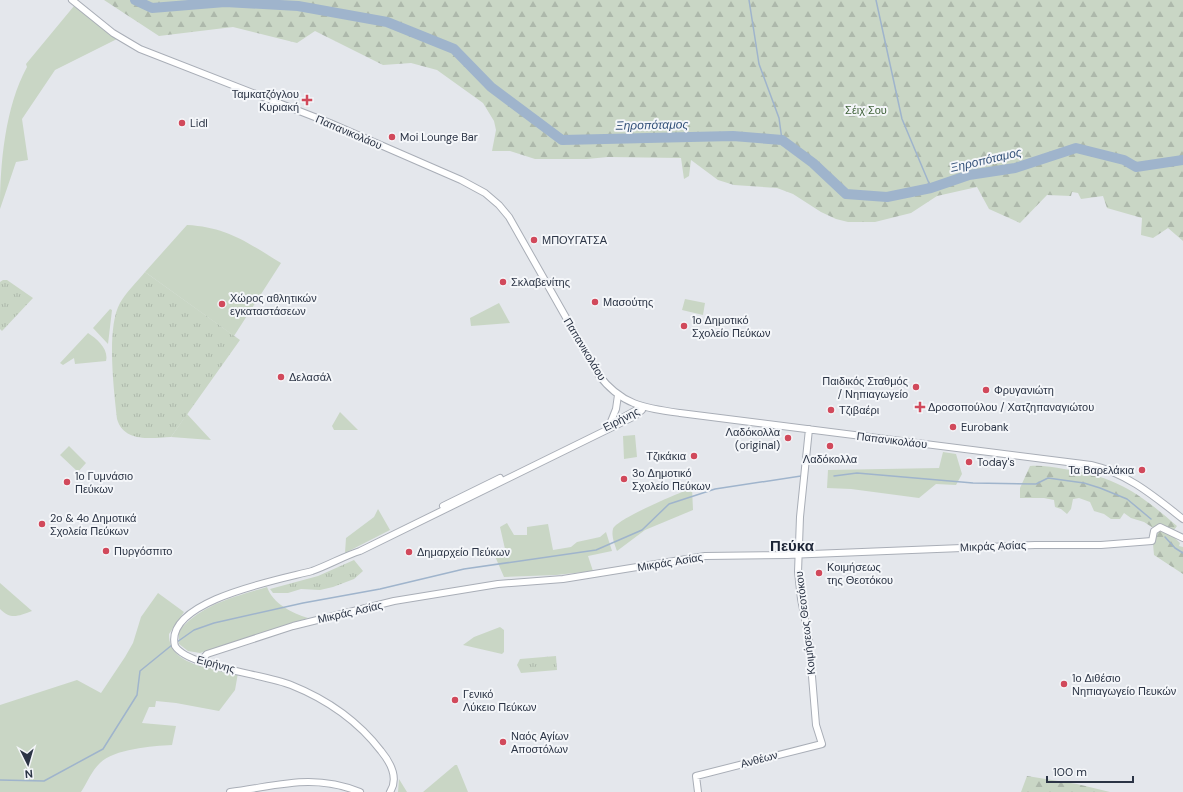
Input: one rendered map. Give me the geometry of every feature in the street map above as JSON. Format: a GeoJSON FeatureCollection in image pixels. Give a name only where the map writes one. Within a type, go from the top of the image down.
{"type":"FeatureCollection","features":[{"type":"Feature","properties":{"kind":"street","name":"Παπανικολάου"},"geometry":{"type":"LineString","coordinates":[[72,0],[113,33],[140,49],[330,123],[461,180],[485,193],[499,205],[509,217],[594,367],[605,382],[618,395],[632,403],[642,407],[1092,465],[1112,472],[1137,485],[1183,519]]}},
{"type":"Feature","properties":{"kind":"street"},"geometry":{"type":"LineString","coordinates":[[609,425],[614,413],[618,395]]}},
{"type":"Feature","properties":{"kind":"street","name":"Ειρήνης"},"geometry":{"type":"LineString","coordinates":[[355,553],[366,545],[609,425],[642,407]]}},
{"type":"Feature","properties":{"kind":"street","name":"Ειρήνης"},"geometry":{"type":"LineString","coordinates":[[390,792],[394,778],[386,757],[361,728],[327,703],[296,687],[277,680],[200,662],[179,651],[174,642],[177,628],[183,620],[207,604],[242,590],[318,568],[355,553],[635,416],[642,410],[642,407]]}},
{"type":"Feature","properties":{"kind":"street","name":"Κοιμήσεως Θεοτόκου"},"geometry":{"type":"LineString","coordinates":[[809,429],[803,473],[798,555],[801,600],[809,640],[816,725],[822,744]]}},
{"type":"Feature","properties":{"kind":"street","name":"Μικράς Ασίας"},"geometry":{"type":"LineString","coordinates":[[200,662],[207,654],[287,628],[405,599],[504,583],[562,579],[705,556],[798,555],[1022,545],[1101,546],[1152,541],[1154,531],[1160,527],[1166,528],[1183,538]]}},
{"type":"Feature","properties":{"kind":"street","name":"Ανθέων"},"geometry":{"type":"LineString","coordinates":[[698,792],[696,776],[822,744]]}},
{"type":"Feature","properties":{"kind":"street"},"geometry":{"type":"LineString","coordinates":[[230,792],[307,781],[329,783],[360,792]]}},
{"type":"Feature","properties":{"kind":"green space","name":"Σέιχ Σου"},"geometry":{"type":"Polygon","coordinates":[[[104,0],[1183,0],[1183,241],[1168,228],[1153,238],[1141,235],[1142,218],[1107,208],[1103,196],[1081,199],[1078,193],[1072,192],[1071,196],[1047,195],[1020,223],[989,209],[977,187],[937,196],[911,213],[875,222],[848,222],[836,219],[821,212],[793,194],[777,188],[734,185],[718,180],[691,160],[689,176],[684,179],[681,158],[608,157],[587,159],[535,159],[510,151],[492,151],[496,130],[494,121],[483,103],[437,70],[411,63],[383,65],[315,31],[297,43],[233,27],[159,36],[104,0]]]}},
{"type":"Feature","properties":{"kind":"green space"},"geometry":{"type":"Polygon","coordinates":[[[74,6],[117,39],[55,70],[22,119],[28,160],[16,162],[0,209],[1,173],[5,136],[14,100],[27,67],[26,64],[74,6]]]}},
{"type":"Feature","properties":{"kind":"green space","name":"Χώρος αθλητικών εγκαταστάσεων"},"geometry":{"type":"Polygon","coordinates":[[[187,225],[214,229],[237,237],[281,263],[234,336],[145,272],[187,225]]]}},
{"type":"Feature","properties":{"kind":"green space"},"geometry":{"type":"Polygon","coordinates":[[[145,272],[240,340],[171,437],[147,438],[132,436],[121,427],[117,419],[112,360],[113,328],[116,314],[122,299],[145,272]]]}},
{"type":"Feature","properties":{"kind":"green space"},"geometry":{"type":"Polygon","coordinates":[[[7,280],[33,298],[2,331],[0,329],[0,282],[7,280]]]}},
{"type":"Feature","properties":{"kind":"green space"},"geometry":{"type":"Polygon","coordinates":[[[685,299],[705,303],[703,315],[682,310],[685,299]]]}},
{"type":"Feature","properties":{"kind":"green space"},"geometry":{"type":"Polygon","coordinates":[[[499,303],[510,323],[471,326],[470,318],[499,303]]]}},
{"type":"Feature","properties":{"kind":"green space"},"geometry":{"type":"Polygon","coordinates":[[[110,309],[112,310],[108,344],[93,328],[110,309]]]}},
{"type":"Feature","properties":{"kind":"green space"},"geometry":{"type":"Polygon","coordinates":[[[88,333],[104,348],[106,352],[106,361],[75,364],[74,358],[63,365],[60,363],[88,333]]]}},
{"type":"Feature","properties":{"kind":"green space"},"geometry":{"type":"Polygon","coordinates":[[[340,412],[358,430],[334,430],[332,426],[340,412]]]}},
{"type":"Feature","properties":{"kind":"green space"},"geometry":{"type":"Polygon","coordinates":[[[187,414],[211,440],[171,437],[187,414]]]}},
{"type":"Feature","properties":{"kind":"green space"},"geometry":{"type":"Polygon","coordinates":[[[635,435],[637,457],[624,459],[623,436],[635,435]]]}},
{"type":"Feature","properties":{"kind":"green space"},"geometry":{"type":"Polygon","coordinates":[[[69,446],[86,463],[78,472],[60,455],[69,446]]]}},
{"type":"Feature","properties":{"kind":"green space"},"geometry":{"type":"Polygon","coordinates":[[[943,452],[956,454],[962,474],[956,485],[936,484],[919,498],[851,489],[827,488],[828,470],[939,468],[943,452]]]}},
{"type":"Feature","properties":{"kind":"green space"},"geometry":{"type":"Polygon","coordinates":[[[1030,466],[1043,466],[1098,476],[1112,481],[1138,495],[1177,526],[1171,534],[1180,543],[1179,546],[1183,547],[1183,574],[1154,555],[1153,544],[1158,531],[1144,522],[1131,518],[1124,513],[1120,519],[1111,519],[1104,514],[1094,511],[1090,502],[1079,498],[1073,499],[1071,509],[1067,514],[1061,509],[1055,507],[1054,500],[1044,498],[1020,498],[1020,488],[1030,466]]]}},
{"type":"Feature","properties":{"kind":"green space"},"geometry":{"type":"Polygon","coordinates":[[[692,488],[693,510],[645,530],[617,551],[612,535],[613,529],[617,525],[636,513],[692,488]]]}},
{"type":"Feature","properties":{"kind":"green space"},"geometry":{"type":"Polygon","coordinates":[[[378,509],[390,530],[345,553],[346,538],[374,517],[378,509]]]}},
{"type":"Feature","properties":{"kind":"green space"},"geometry":{"type":"Polygon","coordinates":[[[507,523],[514,535],[527,535],[527,527],[548,524],[553,550],[571,547],[577,542],[600,537],[606,532],[612,551],[588,556],[593,571],[556,575],[504,577],[494,554],[505,549],[500,527],[507,523]]]}},
{"type":"Feature","properties":{"kind":"green space"},"geometry":{"type":"Polygon","coordinates":[[[354,560],[363,571],[354,579],[333,587],[320,590],[301,589],[288,593],[273,593],[270,589],[318,576],[354,560]]]}},
{"type":"Feature","properties":{"kind":"green space"},"geometry":{"type":"Polygon","coordinates":[[[0,583],[32,611],[11,616],[0,609],[0,583]]]}},
{"type":"Feature","properties":{"kind":"green space"},"geometry":{"type":"Polygon","coordinates":[[[267,587],[278,603],[308,618],[200,653],[188,651],[179,644],[179,632],[189,620],[199,613],[221,602],[267,587]]]}},
{"type":"Feature","properties":{"kind":"green space"},"geometry":{"type":"Polygon","coordinates":[[[158,593],[184,612],[169,634],[171,645],[176,653],[194,664],[217,670],[238,673],[235,690],[219,711],[156,701],[155,707],[149,707],[142,723],[176,726],[172,745],[134,749],[114,754],[106,758],[94,769],[81,792],[0,792],[0,705],[77,680],[101,693],[133,643],[141,617],[158,593]]]}},
{"type":"Feature","properties":{"kind":"green space"},"geometry":{"type":"Polygon","coordinates":[[[500,627],[504,630],[504,652],[502,654],[463,645],[474,637],[500,627]]]}},
{"type":"Feature","properties":{"kind":"green space"},"geometry":{"type":"Polygon","coordinates":[[[556,656],[557,670],[521,673],[517,665],[520,659],[556,656]]]}},
{"type":"Feature","properties":{"kind":"green space"},"geometry":{"type":"Polygon","coordinates":[[[455,765],[457,765],[468,792],[423,792],[455,765]]]}},
{"type":"Feature","properties":{"kind":"green space"},"geometry":{"type":"Polygon","coordinates":[[[1027,776],[1077,784],[1110,792],[1021,792],[1027,776]]]}},
{"type":"Feature","properties":{"kind":"green space"},"geometry":{"type":"Polygon","coordinates":[[[399,779],[407,792],[398,792],[399,779]]]}},
{"type":"Feature","properties":{"kind":"waterway","name":"Ξηροπόταμος"},"geometry":{"type":"LineString","coordinates":[[135,0],[152,8],[225,2],[298,6],[387,22],[454,49],[491,87],[562,140],[733,136],[782,140],[813,163],[846,194],[887,197],[931,188],[969,175],[1015,168],[1076,148],[1124,160],[1136,167],[1183,160]]}},
{"type":"Feature","properties":{"kind":"waterway"},"geometry":{"type":"LineString","coordinates":[[749,0],[759,64],[779,118],[782,140]]}},
{"type":"Feature","properties":{"kind":"waterway"},"geometry":{"type":"LineString","coordinates":[[876,0],[902,119],[931,188]]}},
{"type":"Feature","properties":{"kind":"waterway"},"geometry":{"type":"LineString","coordinates":[[834,476],[857,473],[973,483],[1036,484],[1048,478],[1084,483],[1100,488],[1127,499],[1151,519]]}},
{"type":"Feature","properties":{"kind":"waterway"},"geometry":{"type":"LineString","coordinates":[[177,642],[194,630],[214,623],[303,603],[380,589],[464,569],[596,550],[642,530],[669,504],[715,489],[801,476]]}},
{"type":"Feature","properties":{"kind":"waterway"},"geometry":{"type":"LineString","coordinates":[[1165,537],[1175,548],[1183,553]]}},
{"type":"Feature","properties":{"kind":"waterway"},"geometry":{"type":"LineString","coordinates":[[0,780],[44,781],[103,749],[137,695],[140,671],[172,645]]}},
{"type":"Feature","properties":{"kind":"place","name":"Ταμκατζόγλου Κυριακή"},"geometry":{"type":"Point","coordinates":[307,100]}},
{"type":"Feature","properties":{"kind":"place","name":"Lidl"},"geometry":{"type":"Point","coordinates":[182,123]}},
{"type":"Feature","properties":{"kind":"place","name":"Moi Lounge Bar"},"geometry":{"type":"Point","coordinates":[392,137]}},
{"type":"Feature","properties":{"kind":"place","name":"ΜΠΟΥΓΑΤΣΑ"},"geometry":{"type":"Point","coordinates":[534,240]}},
{"type":"Feature","properties":{"kind":"place","name":"Σκλαβενίτης"},"geometry":{"type":"Point","coordinates":[503,282]}},
{"type":"Feature","properties":{"kind":"place","name":"Μασούτης"},"geometry":{"type":"Point","coordinates":[595,302]}},
{"type":"Feature","properties":{"kind":"place","name":"Χώρος αθλητικών εγκαταστάσεων"},"geometry":{"type":"Point","coordinates":[222,304]}},
{"type":"Feature","properties":{"kind":"place","name":"1ο Δημοτικό Σχολείο Πεύκων"},"geometry":{"type":"Point","coordinates":[684,326]}},
{"type":"Feature","properties":{"kind":"place","name":"Δελασάλ"},"geometry":{"type":"Point","coordinates":[281,377]}},
{"type":"Feature","properties":{"kind":"place","name":"Παιδικός Σταθμός / Νηπιαγωγείο"},"geometry":{"type":"Point","coordinates":[916,387]}},
{"type":"Feature","properties":{"kind":"place","name":"Φρυγανιώτη"},"geometry":{"type":"Point","coordinates":[986,390]}},
{"type":"Feature","properties":{"kind":"place","name":"Δροσοπούλου / Χατζηπαναγιώτου"},"geometry":{"type":"Point","coordinates":[920,407]}},
{"type":"Feature","properties":{"kind":"place","name":"Τζιβαέρι"},"geometry":{"type":"Point","coordinates":[831,410]}},
{"type":"Feature","properties":{"kind":"place","name":"Eurobank"},"geometry":{"type":"Point","coordinates":[953,427]}},
{"type":"Feature","properties":{"kind":"place","name":"Λαδόκολλα (original)"},"geometry":{"type":"Point","coordinates":[788,438]}},
{"type":"Feature","properties":{"kind":"place","name":"Λαδόκολλα"},"geometry":{"type":"Point","coordinates":[830,446]}},
{"type":"Feature","properties":{"kind":"place","name":"Τζικάκια"},"geometry":{"type":"Point","coordinates":[694,456]}},
{"type":"Feature","properties":{"kind":"place","name":"Today's"},"geometry":{"type":"Point","coordinates":[969,462]}},
{"type":"Feature","properties":{"kind":"place","name":"Τα Βαρελάκια"},"geometry":{"type":"Point","coordinates":[1142,470]}},
{"type":"Feature","properties":{"kind":"place","name":"3ο Δημοτικό Σχολείο Πεύκων"},"geometry":{"type":"Point","coordinates":[624,479]}},
{"type":"Feature","properties":{"kind":"place","name":"1ο Γυμνάσιο Πεύκων"},"geometry":{"type":"Point","coordinates":[67,482]}},
{"type":"Feature","properties":{"kind":"place","name":"2ο & 4ο Δημοτικά Σχολεία Πεύκων"},"geometry":{"type":"Point","coordinates":[42,524]}},
{"type":"Feature","properties":{"kind":"place","name":"Πυργόσπιτο"},"geometry":{"type":"Point","coordinates":[106,551]}},
{"type":"Feature","properties":{"kind":"place","name":"Δημαρχείο Πεύκων"},"geometry":{"type":"Point","coordinates":[409,552]}},
{"type":"Feature","properties":{"kind":"place","name":"Κοιμήσεως της Θεοτόκου"},"geometry":{"type":"Point","coordinates":[819,573]}},
{"type":"Feature","properties":{"kind":"place","name":"1ο Διθέσιο Νηπιαγωγείο Πευκών"},"geometry":{"type":"Point","coordinates":[1064,684]}},
{"type":"Feature","properties":{"kind":"place","name":"Γενικό Λύκειο Πεύκων"},"geometry":{"type":"Point","coordinates":[455,700]}},
{"type":"Feature","properties":{"kind":"place","name":"Ναός Αγίων Αποστόλων"},"geometry":{"type":"Point","coordinates":[503,742]}},
{"type":"Feature","properties":{"kind":"district","name":"Πεύκα"},"geometry":{"type":"Point","coordinates":[792,546]}}]}
